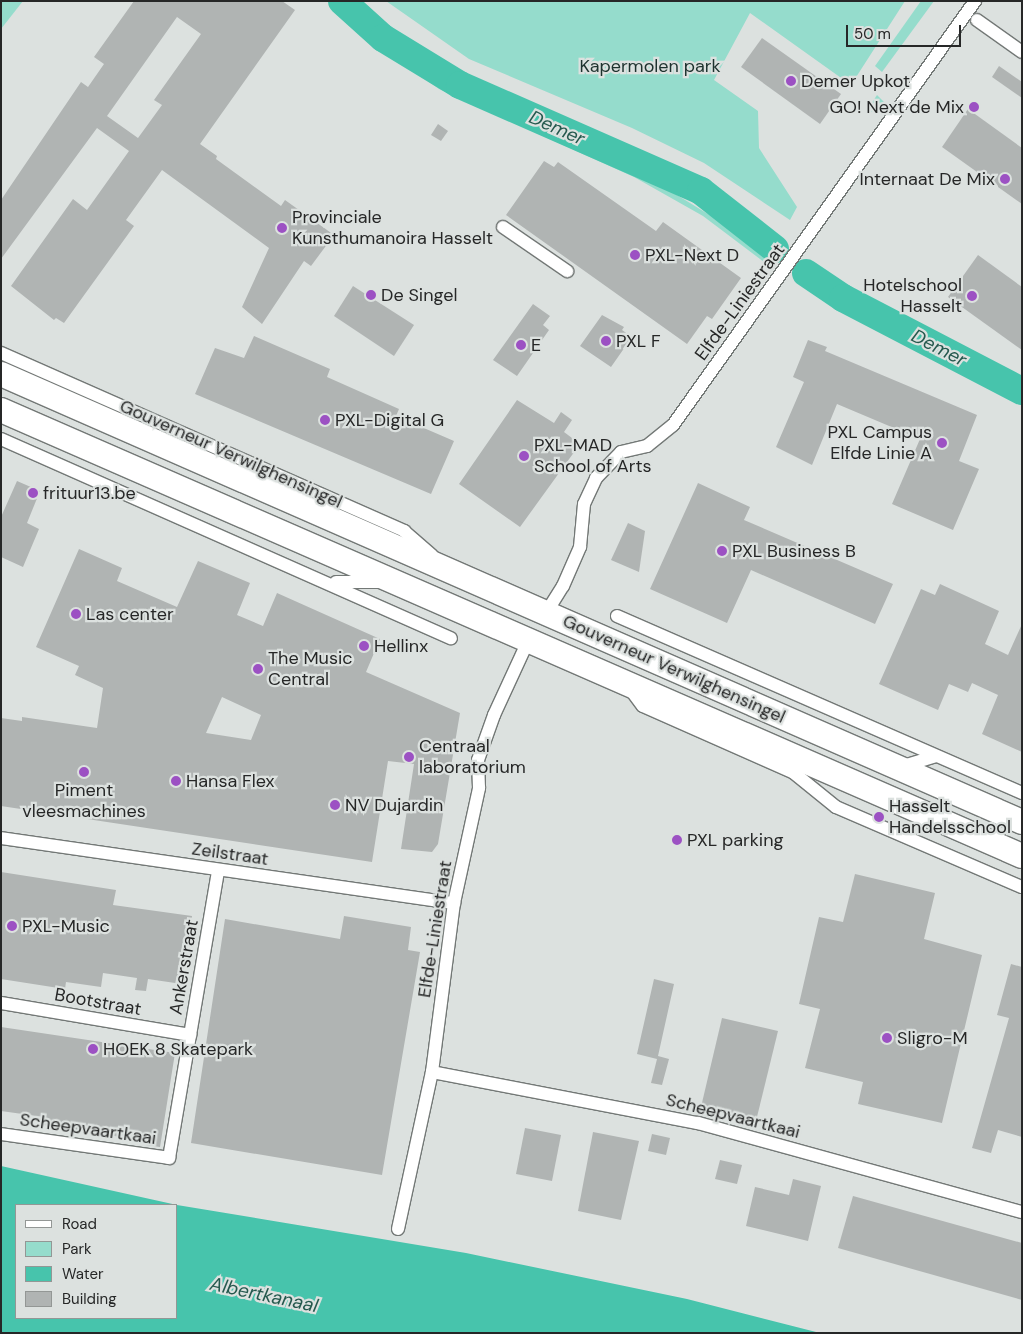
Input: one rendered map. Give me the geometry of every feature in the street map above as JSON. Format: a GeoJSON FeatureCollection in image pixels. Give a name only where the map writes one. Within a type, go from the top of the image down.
{"type":"FeatureCollection","features":[{"type":"Feature","properties":{"kind":"highway","name":"Gouverneur Verwilghensingel"},"geometry":{"type":"LineString","coordinates":[[1,374],[1022,822]]}},
{"type":"Feature","properties":{"kind":"highway","name":"Gouverneur Verwilghensingel"},"geometry":{"type":"LineString","coordinates":[[1,410],[628,686],[1022,856]]}},
{"type":"Feature","properties":{"kind":"highway"},"geometry":{"type":"LineString","coordinates":[[528,641],[546,613]]}},
{"type":"Feature","properties":{"kind":"street","name":"Elfde-Liniestraat"},"geometry":{"type":"LineString","coordinates":[[546,613],[563,586],[580,547],[584,504],[596,478],[621,452],[647,446],[673,425],[975,1]]}},
{"type":"Feature","properties":{"kind":"street"},"geometry":{"type":"LineString","coordinates":[[977,20],[1022,52]]}},
{"type":"Feature","properties":{"kind":"street"},"geometry":{"type":"LineString","coordinates":[[503,226],[567,271]]}},
{"type":"Feature","properties":{"kind":"street","name":"Gouverneur Verwilghensingel"},"geometry":{"type":"LineString","coordinates":[[1,353],[404,531],[451,571]]}},
{"type":"Feature","properties":{"kind":"street","name":"Gouverneur Verwilghensingel"},"geometry":{"type":"LineString","coordinates":[[1,439],[331,582],[451,638]]}},
{"type":"Feature","properties":{"kind":"street","name":"Gouverneur Verwilghensingel"},"geometry":{"type":"LineString","coordinates":[[331,582],[394,582]]}},
{"type":"Feature","properties":{"kind":"street","name":"Gouverneur Verwilghensingel"},"geometry":{"type":"LineString","coordinates":[[617,616],[1022,793]]}},
{"type":"Feature","properties":{"kind":"street","name":"Elfde-Liniestraat"},"geometry":{"type":"LineString","coordinates":[[398,1229],[432,1072],[454,904],[479,788],[478,760],[494,715],[528,641]]}},
{"type":"Feature","properties":{"kind":"street","name":"Gouverneur Verwilghensingel"},"geometry":{"type":"LineString","coordinates":[[628,686],[643,706],[794,773],[836,806],[1022,887]]}},
{"type":"Feature","properties":{"kind":"street"},"geometry":{"type":"LineString","coordinates":[[898,768],[935,756]]}},
{"type":"Feature","properties":{"kind":"street","name":"Zeilstraat"},"geometry":{"type":"LineString","coordinates":[[1,838],[454,904]]}},
{"type":"Feature","properties":{"kind":"street","name":"Ankerstraat"},"geometry":{"type":"LineString","coordinates":[[169,1158],[218,870]]}},
{"type":"Feature","properties":{"kind":"street","name":"Bootstraat"},"geometry":{"type":"LineString","coordinates":[[1,1003],[190,1035]]}},
{"type":"Feature","properties":{"kind":"street","name":"Scheepvaartkaai"},"geometry":{"type":"LineString","coordinates":[[432,1072],[698,1123],[1022,1212]]}},
{"type":"Feature","properties":{"kind":"street","name":"Scheepvaartkaai"},"geometry":{"type":"LineString","coordinates":[[1,1134],[169,1158]]}},
{"type":"Feature","properties":{"kind":"green space"},"geometry":{"type":"Polygon","coordinates":[[[1,1],[23,1],[1,29],[1,1]]]}},
{"type":"Feature","properties":{"kind":"green space","name":"Kapermolen park"},"geometry":{"type":"Polygon","coordinates":[[[386,1],[905,1],[851,85],[750,13],[714,80],[758,111],[759,148],[797,207],[790,220],[704,163],[632,128],[469,59],[386,1]]]}},
{"type":"Feature","properties":{"kind":"green space"},"geometry":{"type":"Polygon","coordinates":[[[921,1],[934,1],[882,72],[875,66],[921,1]]]}},
{"type":"Feature","properties":{"kind":"green space"},"geometry":{"type":"Polygon","coordinates":[[[335,7],[414,71],[355,29],[335,7]]]}},
{"type":"Feature","properties":{"kind":"green space"},"geometry":{"type":"Polygon","coordinates":[[[416,73],[456,97],[439,89],[416,73]]]}},
{"type":"Feature","properties":{"kind":"green space"},"geometry":{"type":"Polygon","coordinates":[[[877,95],[884,102],[872,112],[868,109],[877,95]]]}},
{"type":"Feature","properties":{"kind":"green space"},"geometry":{"type":"Polygon","coordinates":[[[471,104],[638,171],[729,227],[769,257],[764,262],[703,216],[634,177],[471,104]]]}},
{"type":"Feature","properties":{"kind":"water","name":"Albertkanaal"},"geometry":{"type":"Polygon","coordinates":[[[1,1166],[172,1204],[15,1204],[15,1319],[178,1319],[178,1205],[466,1253],[687,1299],[820,1333],[1,1333],[1,1166]]]}},
{"type":"Feature","properties":{"kind":"building"},"geometry":{"type":"Polygon","coordinates":[[[134,1],[282,1],[295,10],[200,144],[217,156],[216,159],[281,206],[285,200],[334,235],[311,266],[304,261],[262,324],[242,307],[269,248],[162,170],[126,220],[134,226],[64,323],[56,318],[54,320],[11,286],[73,199],[87,210],[129,151],[97,128],[1,259],[1,200],[81,82],[88,87],[104,64],[94,57],[134,1]],[[177,17],[107,116],[138,138],[162,105],[154,100],[201,34],[177,17]]]}},
{"type":"Feature","properties":{"kind":"building","name":"Demer Upkot"},"geometry":{"type":"Polygon","coordinates":[[[762,38],[841,94],[820,124],[741,67],[762,38]]]}},
{"type":"Feature","properties":{"kind":"building"},"geometry":{"type":"Polygon","coordinates":[[[999,66],[1022,82],[1022,98],[992,77],[999,66]]]}},
{"type":"Feature","properties":{"kind":"building","name":"Internaat De Mix"},"geometry":{"type":"Polygon","coordinates":[[[968,109],[1022,148],[1022,204],[942,147],[968,109]]]}},
{"type":"Feature","properties":{"kind":"building"},"geometry":{"type":"Polygon","coordinates":[[[438,124],[448,131],[441,141],[431,135],[438,124]]]}},
{"type":"Feature","properties":{"kind":"building","name":"PXL-Next D"},"geometry":{"type":"Polygon","coordinates":[[[544,161],[554,167],[558,162],[656,231],[663,222],[741,278],[712,319],[707,316],[687,344],[506,215],[544,161]]]}},
{"type":"Feature","properties":{"kind":"building"},"geometry":{"type":"Polygon","coordinates":[[[978,255],[1022,287],[1022,350],[948,297],[978,255]]]}},
{"type":"Feature","properties":{"kind":"building"},"geometry":{"type":"Polygon","coordinates":[[[353,286],[414,325],[394,356],[334,316],[353,286]]]}},
{"type":"Feature","properties":{"kind":"building","name":"E"},"geometry":{"type":"Polygon","coordinates":[[[533,304],[550,316],[543,325],[549,330],[517,376],[493,360],[533,304]]]}},
{"type":"Feature","properties":{"kind":"building","name":"PXL F"},"geometry":{"type":"Polygon","coordinates":[[[602,315],[624,327],[622,330],[632,337],[611,367],[580,346],[602,315]]]}},
{"type":"Feature","properties":{"kind":"building","name":"PXL-Digital G"},"geometry":{"type":"Polygon","coordinates":[[[254,336],[330,369],[327,377],[399,409],[396,416],[454,441],[431,494],[195,394],[215,348],[244,358],[254,336]]]}},
{"type":"Feature","properties":{"kind":"building","name":"PXL Campus Elfde Linie A"},"geometry":{"type":"Polygon","coordinates":[[[808,340],[827,347],[825,351],[977,415],[959,461],[979,469],[953,530],[892,504],[920,439],[837,404],[812,465],[776,447],[804,382],[793,377],[808,340]]]}},
{"type":"Feature","properties":{"kind":"building","name":"PXL-MAD School of Arts"},"geometry":{"type":"Polygon","coordinates":[[[517,400],[554,423],[561,412],[572,420],[564,432],[580,444],[520,527],[459,484],[517,400]]]}},
{"type":"Feature","properties":{"kind":"building"},"geometry":{"type":"Polygon","coordinates":[[[17,481],[40,491],[27,523],[39,529],[23,567],[1,557],[1,517],[17,481]]]}},
{"type":"Feature","properties":{"kind":"building","name":"PXL Business B"},"geometry":{"type":"Polygon","coordinates":[[[698,483],[750,507],[744,520],[893,584],[875,624],[751,570],[727,623],[650,589],[698,483]]]}},
{"type":"Feature","properties":{"kind":"building"},"geometry":{"type":"Polygon","coordinates":[[[628,523],[645,531],[639,572],[611,560],[628,523]]]}},
{"type":"Feature","properties":{"kind":"building"},"geometry":{"type":"Polygon","coordinates":[[[79,549],[122,568],[117,581],[177,607],[198,561],[250,583],[237,615],[263,626],[277,593],[380,639],[366,672],[460,713],[438,844],[432,852],[401,849],[414,764],[388,761],[372,862],[1,806],[1,718],[22,721],[22,717],[97,728],[103,688],[75,675],[79,666],[36,647],[79,549]],[[222,697],[206,733],[251,740],[261,715],[222,697]]]}},
{"type":"Feature","properties":{"kind":"building"},"geometry":{"type":"Polygon","coordinates":[[[940,584],[999,611],[985,644],[1008,655],[1022,624],[1022,752],[982,734],[998,695],[972,683],[968,692],[949,684],[938,710],[879,684],[921,589],[935,595],[940,584]]]}},
{"type":"Feature","properties":{"kind":"building"},"geometry":{"type":"Polygon","coordinates":[[[1,872],[116,890],[113,905],[192,916],[182,984],[148,979],[146,991],[135,990],[137,978],[103,973],[101,987],[66,982],[65,989],[1,979],[1,872]]]}},
{"type":"Feature","properties":{"kind":"building","name":"Sligro-M"},"geometry":{"type":"Polygon","coordinates":[[[855,874],[935,893],[924,939],[982,955],[942,1123],[858,1104],[863,1082],[805,1068],[820,1009],[799,1004],[819,917],[843,922],[855,874]]]}},
{"type":"Feature","properties":{"kind":"building"},"geometry":{"type":"Polygon","coordinates":[[[344,916],[411,927],[408,950],[420,952],[382,1175],[191,1143],[225,919],[340,939],[344,916]]]}},
{"type":"Feature","properties":{"kind":"building"},"geometry":{"type":"Polygon","coordinates":[[[1011,964],[1022,967],[1022,1137],[998,1130],[991,1153],[972,1148],[1009,1018],[997,1015],[1011,964]]]}},
{"type":"Feature","properties":{"kind":"building"},"geometry":{"type":"Polygon","coordinates":[[[654,979],[674,984],[658,1056],[669,1059],[662,1085],[651,1083],[657,1059],[637,1054],[654,979]]]}},
{"type":"Feature","properties":{"kind":"building"},"geometry":{"type":"Polygon","coordinates":[[[722,1018],[778,1031],[756,1121],[701,1107],[722,1018]]]}},
{"type":"Feature","properties":{"kind":"building"},"geometry":{"type":"Polygon","coordinates":[[[1,1027],[175,1053],[160,1147],[146,1145],[147,1141],[43,1125],[44,1117],[1,1111],[1,1027]]]}},
{"type":"Feature","properties":{"kind":"building"},"geometry":{"type":"Polygon","coordinates":[[[525,1128],[561,1135],[552,1181],[516,1174],[525,1128]]]}},
{"type":"Feature","properties":{"kind":"building"},"geometry":{"type":"Polygon","coordinates":[[[593,1132],[639,1141],[621,1220],[578,1211],[593,1132]]]}},
{"type":"Feature","properties":{"kind":"building"},"geometry":{"type":"Polygon","coordinates":[[[652,1134],[670,1138],[666,1155],[648,1151],[652,1134]]]}},
{"type":"Feature","properties":{"kind":"building"},"geometry":{"type":"Polygon","coordinates":[[[720,1160],[742,1165],[737,1184],[715,1179],[720,1160]]]}},
{"type":"Feature","properties":{"kind":"building"},"geometry":{"type":"Polygon","coordinates":[[[793,1179],[821,1186],[808,1241],[746,1226],[755,1187],[789,1195],[793,1179]]]}},
{"type":"Feature","properties":{"kind":"building"},"geometry":{"type":"Polygon","coordinates":[[[853,1196],[1022,1243],[1022,1300],[838,1248],[853,1196]]]}},
{"type":"Feature","properties":{"kind":"waterway","name":"Demer"},"geometry":{"type":"LineString","coordinates":[[342,1],[383,38],[460,85],[701,191],[775,249]]}},
{"type":"Feature","properties":{"kind":"waterway","name":"Demer"},"geometry":{"type":"LineString","coordinates":[[806,273],[843,298],[1022,391]]}},
{"type":"Feature","properties":{"kind":"place","name":"Demer Upkot"},"geometry":{"type":"Point","coordinates":[791,81]}},
{"type":"Feature","properties":{"kind":"place","name":"GO! Next de Mix"},"geometry":{"type":"Point","coordinates":[974,107]}},
{"type":"Feature","properties":{"kind":"place","name":"Internaat De Mix"},"geometry":{"type":"Point","coordinates":[1005,179]}},
{"type":"Feature","properties":{"kind":"place","name":"Provinciale Kunsthumanoira Hasselt"},"geometry":{"type":"Point","coordinates":[282,228]}},
{"type":"Feature","properties":{"kind":"place","name":"PXL-Next D"},"geometry":{"type":"Point","coordinates":[635,255]}},
{"type":"Feature","properties":{"kind":"place","name":"De Singel"},"geometry":{"type":"Point","coordinates":[371,295]}},
{"type":"Feature","properties":{"kind":"place","name":"Hotelschool Hasselt"},"geometry":{"type":"Point","coordinates":[972,296]}},
{"type":"Feature","properties":{"kind":"place","name":"PXL F"},"geometry":{"type":"Point","coordinates":[606,341]}},
{"type":"Feature","properties":{"kind":"place","name":"E"},"geometry":{"type":"Point","coordinates":[521,345]}},
{"type":"Feature","properties":{"kind":"place","name":"PXL-Digital G"},"geometry":{"type":"Point","coordinates":[325,420]}},
{"type":"Feature","properties":{"kind":"place","name":"PXL Campus Elfde Linie A"},"geometry":{"type":"Point","coordinates":[942,443]}},
{"type":"Feature","properties":{"kind":"place","name":"PXL-MAD School of Arts"},"geometry":{"type":"Point","coordinates":[524,456]}},
{"type":"Feature","properties":{"kind":"place","name":"frituur13.be"},"geometry":{"type":"Point","coordinates":[33,493]}},
{"type":"Feature","properties":{"kind":"place","name":"PXL Business B"},"geometry":{"type":"Point","coordinates":[722,551]}},
{"type":"Feature","properties":{"kind":"place","name":"Las center"},"geometry":{"type":"Point","coordinates":[76,614]}},
{"type":"Feature","properties":{"kind":"place","name":"Hellinx"},"geometry":{"type":"Point","coordinates":[364,646]}},
{"type":"Feature","properties":{"kind":"place","name":"The Music Central"},"geometry":{"type":"Point","coordinates":[258,669]}},
{"type":"Feature","properties":{"kind":"place","name":"Centraal laboratorium"},"geometry":{"type":"Point","coordinates":[409,757]}},
{"type":"Feature","properties":{"kind":"place","name":"Piment vleesmachines"},"geometry":{"type":"Point","coordinates":[84,772]}},
{"type":"Feature","properties":{"kind":"place","name":"Hansa Flex"},"geometry":{"type":"Point","coordinates":[176,781]}},
{"type":"Feature","properties":{"kind":"place","name":"NV Dujardin"},"geometry":{"type":"Point","coordinates":[335,805]}},
{"type":"Feature","properties":{"kind":"place","name":"Hasselt Handelsschool"},"geometry":{"type":"Point","coordinates":[879,817]}},
{"type":"Feature","properties":{"kind":"place","name":"PXL parking"},"geometry":{"type":"Point","coordinates":[677,840]}},
{"type":"Feature","properties":{"kind":"place","name":"PXL-Music"},"geometry":{"type":"Point","coordinates":[12,926]}},
{"type":"Feature","properties":{"kind":"place","name":"Sligro-M"},"geometry":{"type":"Point","coordinates":[887,1038]}},
{"type":"Feature","properties":{"kind":"place","name":"HOEK 8 Skatepark"},"geometry":{"type":"Point","coordinates":[93,1049]}}]}
